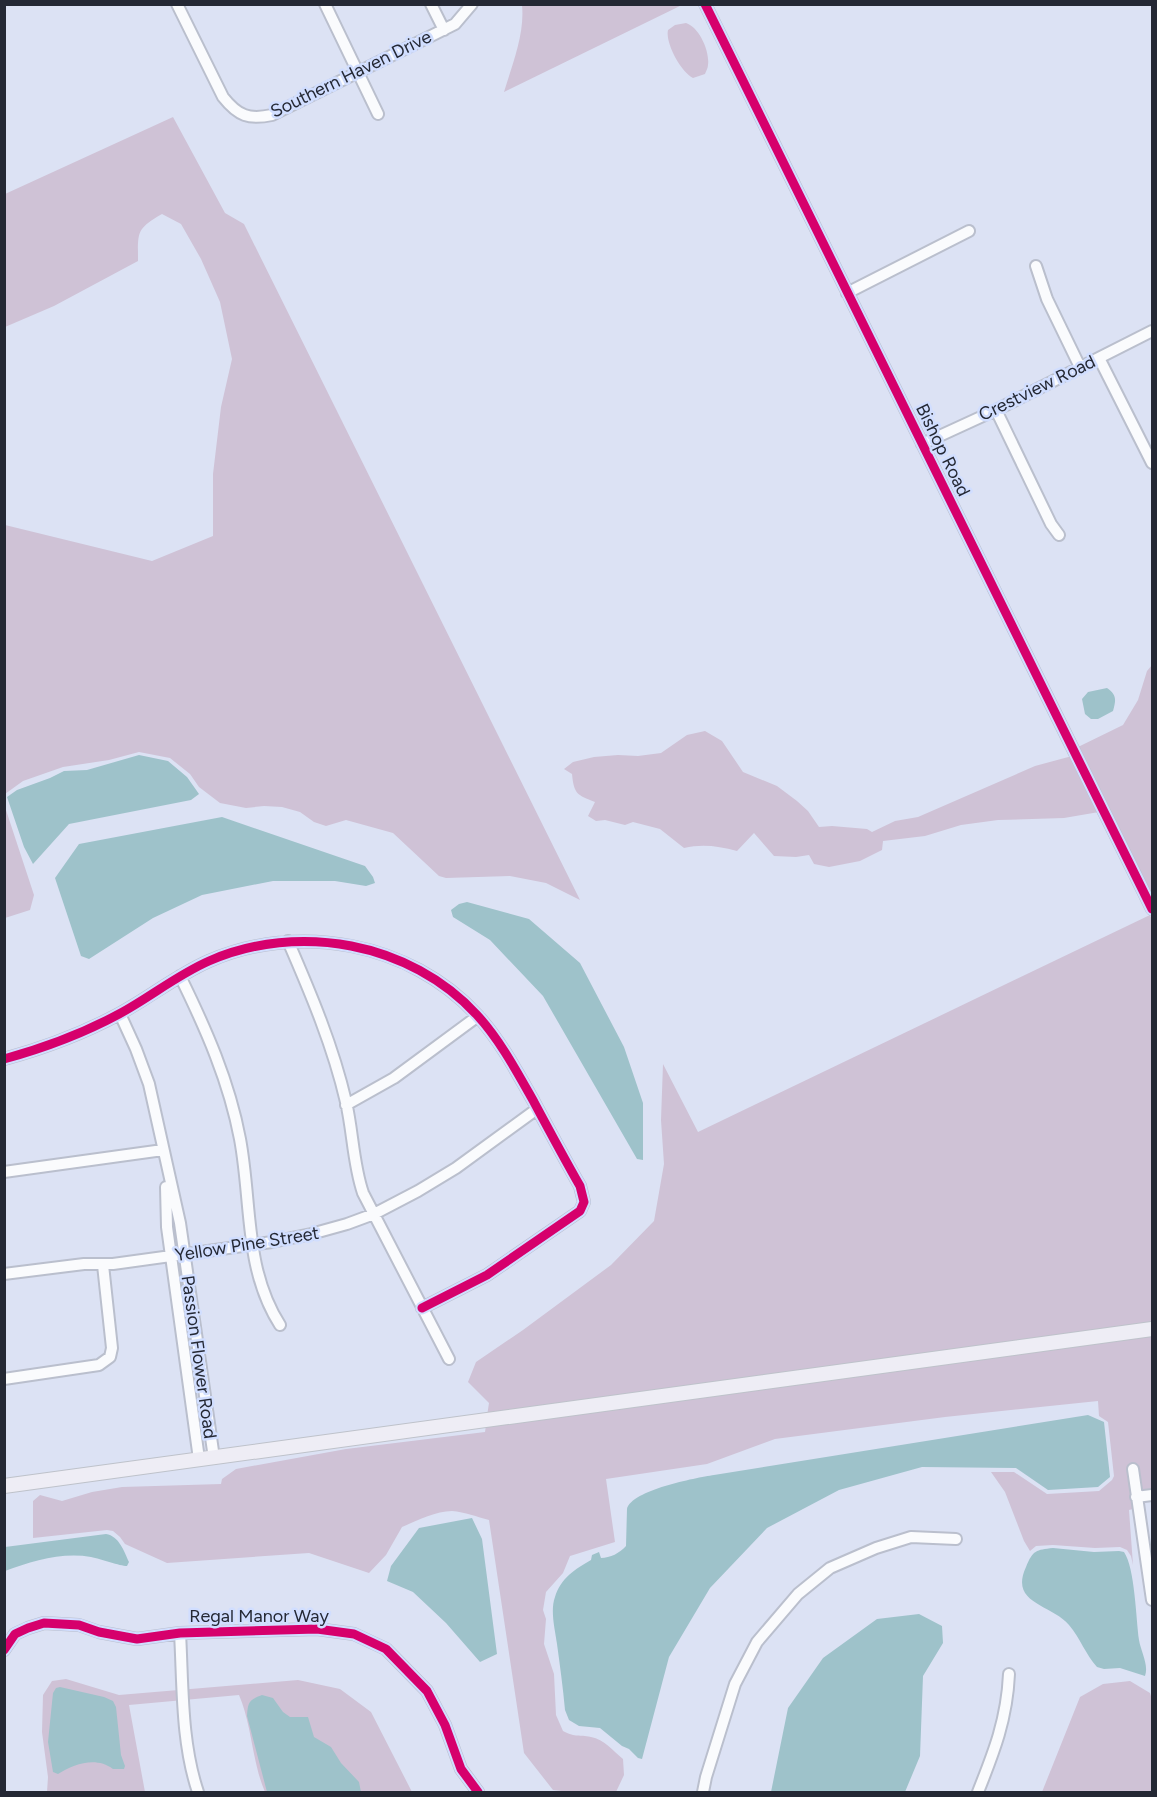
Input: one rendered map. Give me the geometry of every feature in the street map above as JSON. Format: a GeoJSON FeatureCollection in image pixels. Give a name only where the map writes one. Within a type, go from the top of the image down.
{"type":"FeatureCollection","features":[{"type":"Feature","properties":{"kind":"main road"},"geometry":{"type":"LineString","coordinates":[[4,1486],[1152,1329]]}},
{"type":"Feature","properties":{"kind":"street","name":"Southern Haven Drive"},"geometry":{"type":"LineString","coordinates":[[177,4],[223,98],[232,108],[245,116],[259,117],[272,115],[444,30],[455,24],[472,4]]}},
{"type":"Feature","properties":{"kind":"street"},"geometry":{"type":"LineString","coordinates":[[325,4],[378,114]]}},
{"type":"Feature","properties":{"kind":"street"},"geometry":{"type":"LineString","coordinates":[[431,4],[444,30]]}},
{"type":"Feature","properties":{"kind":"street","name":"Bishop Road"},"geometry":{"type":"LineString","coordinates":[[705,4],[1152,909]]}},
{"type":"Feature","properties":{"kind":"street"},"geometry":{"type":"LineString","coordinates":[[847,293],[969,231]]}},
{"type":"Feature","properties":{"kind":"street"},"geometry":{"type":"LineString","coordinates":[[1035,266],[1047,299],[1080,367]]}},
{"type":"Feature","properties":{"kind":"street","name":"Crestview Road"},"geometry":{"type":"LineString","coordinates":[[922,444],[996,410],[1152,331]]}},
{"type":"Feature","properties":{"kind":"street"},"geometry":{"type":"LineString","coordinates":[[1099,358],[1152,463]]}},
{"type":"Feature","properties":{"kind":"street"},"geometry":{"type":"LineString","coordinates":[[996,410],[1051,524],[1059,535]]}},
{"type":"Feature","properties":{"kind":"street"},"geometry":{"type":"LineString","coordinates":[[288,941],[322,1022],[346,1105],[358,1177],[363,1193],[449,1359]]}},
{"type":"Feature","properties":{"kind":"street"},"geometry":{"type":"LineString","coordinates":[[4,1059],[56,1043],[120,1014],[180,976],[223,955],[256,946],[288,941],[348,945],[383,954],[441,984],[478,1016],[498,1042],[580,1186],[584,1202],[580,1211],[487,1275],[422,1308]]}},
{"type":"Feature","properties":{"kind":"street"},"geometry":{"type":"LineString","coordinates":[[180,976],[213,1045],[230,1097],[243,1154],[255,1265],[265,1298],[280,1325]]}},
{"type":"Feature","properties":{"kind":"street","name":"Passion Flower Road"},"geometry":{"type":"LineString","coordinates":[[120,1014],[136,1048],[159,1121],[163,1150],[180,1223],[214,1458]]}},
{"type":"Feature","properties":{"kind":"street"},"geometry":{"type":"LineString","coordinates":[[346,1105],[394,1078],[478,1016]]}},
{"type":"Feature","properties":{"kind":"street","name":"Yellow Pine Street"},"geometry":{"type":"LineString","coordinates":[[4,1274],[84,1264],[103,1265],[253,1245],[311,1234],[347,1224],[374,1214],[456,1168],[537,1109]]}},
{"type":"Feature","properties":{"kind":"street"},"geometry":{"type":"LineString","coordinates":[[4,1172],[163,1150]]}},
{"type":"Feature","properties":{"kind":"street","name":"Passion Flower Road"},"geometry":{"type":"LineString","coordinates":[[163,1150],[166,1219],[199,1460]]}},
{"type":"Feature","properties":{"kind":"street"},"geometry":{"type":"LineString","coordinates":[[4,1379],[95,1366],[110,1357],[112,1348],[103,1265]]}},
{"type":"Feature","properties":{"kind":"street"},"geometry":{"type":"LineString","coordinates":[[1133,1469],[1152,1600]]}},
{"type":"Feature","properties":{"kind":"street"},"geometry":{"type":"LineString","coordinates":[[1136,1497],[1152,1495]]}},
{"type":"Feature","properties":{"kind":"street"},"geometry":{"type":"LineString","coordinates":[[703,1792],[735,1684],[757,1641],[798,1594],[830,1568],[876,1548],[911,1537],[956,1539]]}},
{"type":"Feature","properties":{"kind":"street","name":"Regal Manor Way"},"geometry":{"type":"LineString","coordinates":[[4,1650],[15,1634],[45,1623],[79,1625],[99,1632],[137,1639],[180,1633],[316,1629],[354,1634],[386,1648],[427,1691],[445,1725],[461,1769],[478,1792]]}},
{"type":"Feature","properties":{"kind":"street"},"geometry":{"type":"LineString","coordinates":[[180,1633],[188,1752],[198,1792]]}},
{"type":"Feature","properties":{"kind":"street"},"geometry":{"type":"LineString","coordinates":[[978,1792],[1003,1724],[1009,1674]]}},
{"type":"Feature","properties":{"kind":"shaded area"},"geometry":{"type":"Polygon","coordinates":[[[522,4],[682,5],[504,92],[520,38],[522,4]]]}},
{"type":"Feature","properties":{"kind":"shaded area"},"geometry":{"type":"Polygon","coordinates":[[[686,23],[699,34],[708,59],[705,74],[693,78],[679,64],[671,49],[668,36],[668,30],[675,25],[686,23]]]}},
{"type":"Feature","properties":{"kind":"shaded area"},"geometry":{"type":"Polygon","coordinates":[[[173,117],[225,213],[244,224],[580,900],[546,883],[510,876],[446,878],[439,876],[393,833],[346,820],[326,826],[314,822],[300,812],[282,807],[246,808],[220,803],[199,787],[190,774],[170,758],[139,752],[109,760],[63,767],[23,781],[5,794],[5,525],[152,561],[213,536],[213,474],[221,407],[232,359],[220,302],[201,259],[181,224],[162,214],[140,232],[138,261],[54,306],[5,327],[5,194],[173,117]]]}},
{"type":"Feature","properties":{"kind":"shaded area"},"geometry":{"type":"Polygon","coordinates":[[[1152,665],[1152,898],[1078,747],[1123,725],[1138,700],[1147,671],[1152,665]]]}},
{"type":"Feature","properties":{"kind":"shaded area"},"geometry":{"type":"Polygon","coordinates":[[[1107,688],[1115,698],[1113,711],[1098,719],[1091,719],[1085,714],[1082,699],[1088,692],[1107,688]]]}},
{"type":"Feature","properties":{"kind":"shaded area"},"geometry":{"type":"Polygon","coordinates":[[[705,731],[722,741],[743,772],[777,786],[808,811],[819,827],[867,829],[872,832],[895,821],[918,817],[1035,766],[1072,756],[1099,812],[1064,818],[998,820],[961,825],[925,836],[883,841],[882,850],[860,861],[829,867],[814,864],[809,855],[774,856],[754,833],[737,851],[710,846],[684,848],[660,829],[633,822],[625,825],[605,820],[596,821],[588,816],[595,802],[575,790],[572,774],[564,769],[573,762],[594,757],[661,753],[687,735],[705,731]]]}},
{"type":"Feature","properties":{"kind":"shaded area"},"geometry":{"type":"Polygon","coordinates":[[[139,755],[168,761],[187,777],[199,794],[191,800],[69,824],[33,864],[24,847],[7,797],[17,790],[64,771],[87,770],[139,755]]]}},
{"type":"Feature","properties":{"kind":"shaded area"},"geometry":{"type":"Polygon","coordinates":[[[4,804],[34,895],[30,910],[5,918],[4,804]]]}},
{"type":"Feature","properties":{"kind":"shaded area"},"geometry":{"type":"Polygon","coordinates":[[[222,817],[365,866],[375,883],[366,886],[335,881],[273,881],[202,895],[153,918],[89,959],[81,956],[55,878],[79,844],[222,817]]]}},
{"type":"Feature","properties":{"kind":"shaded area"},"geometry":{"type":"Polygon","coordinates":[[[467,902],[529,919],[580,963],[624,1047],[643,1103],[643,1160],[637,1159],[543,996],[490,940],[453,917],[451,910],[467,902]]]}},
{"type":"Feature","properties":{"kind":"shaded area"},"geometry":{"type":"Polygon","coordinates":[[[1150,915],[1152,920],[1152,1324],[487,1416],[489,1403],[468,1382],[476,1362],[611,1265],[654,1221],[664,1164],[661,1120],[663,1064],[698,1132],[1150,915]]]}},
{"type":"Feature","properties":{"kind":"shaded area"},"geometry":{"type":"Polygon","coordinates":[[[1152,1333],[1152,1490],[1141,1492],[1137,1464],[1128,1466],[1133,1509],[1129,1510],[1133,1565],[1127,1550],[1120,1547],[1053,1545],[1036,1546],[1030,1551],[1005,1492],[991,1472],[1014,1472],[1047,1494],[1099,1491],[1114,1476],[1108,1422],[1099,1416],[1098,1401],[945,1417],[775,1439],[707,1464],[606,1479],[615,1542],[570,1556],[563,1573],[546,1592],[543,1610],[546,1619],[544,1644],[554,1674],[556,1715],[563,1731],[600,1740],[623,1759],[624,1775],[616,1792],[553,1790],[524,1753],[489,1520],[462,1512],[446,1511],[402,1527],[386,1555],[369,1573],[309,1553],[167,1563],[125,1544],[113,1531],[107,1530],[33,1538],[33,1501],[40,1495],[62,1501],[92,1492],[122,1487],[221,1484],[222,1479],[236,1469],[346,1449],[485,1432],[486,1425],[1152,1333]]]}},
{"type":"Feature","properties":{"kind":"shaded area"},"geometry":{"type":"Polygon","coordinates":[[[1088,1415],[1104,1422],[1110,1477],[1098,1487],[1048,1490],[1016,1468],[922,1467],[839,1490],[767,1528],[710,1588],[669,1657],[642,1759],[600,1728],[579,1726],[569,1720],[565,1710],[553,1620],[555,1597],[565,1579],[591,1560],[592,1555],[599,1552],[601,1558],[608,1557],[618,1553],[626,1546],[627,1509],[631,1502],[640,1496],[665,1486],[705,1477],[1088,1415]]]}},
{"type":"Feature","properties":{"kind":"shaded area"},"geometry":{"type":"Polygon","coordinates":[[[472,1518],[482,1539],[497,1654],[480,1662],[446,1623],[413,1592],[387,1581],[391,1566],[419,1528],[472,1518]]]}},
{"type":"Feature","properties":{"kind":"shaded area"},"geometry":{"type":"Polygon","coordinates":[[[111,1535],[121,1545],[129,1562],[127,1566],[91,1557],[69,1556],[36,1561],[5,1571],[5,1547],[111,1535]]]}},
{"type":"Feature","properties":{"kind":"shaded area"},"geometry":{"type":"Polygon","coordinates":[[[1053,1548],[1124,1552],[1133,1581],[1139,1640],[1146,1667],[1145,1676],[1120,1668],[1097,1667],[1069,1625],[1027,1596],[1023,1589],[1022,1579],[1028,1561],[1036,1552],[1053,1548]]]}},
{"type":"Feature","properties":{"kind":"shaded area"},"geometry":{"type":"Polygon","coordinates":[[[919,1614],[942,1626],[943,1643],[923,1676],[920,1756],[905,1792],[771,1792],[788,1708],[823,1658],[877,1619],[919,1614]]]}},
{"type":"Feature","properties":{"kind":"shaded area"},"geometry":{"type":"Polygon","coordinates":[[[66,1679],[119,1695],[298,1680],[340,1689],[371,1712],[412,1792],[265,1792],[239,1695],[129,1705],[145,1792],[47,1792],[48,1777],[42,1732],[43,1695],[52,1681],[66,1679]]]}},
{"type":"Feature","properties":{"kind":"shaded area"},"geometry":{"type":"Polygon","coordinates":[[[1130,1681],[1150,1693],[1152,1700],[1152,1792],[1042,1792],[1080,1697],[1103,1684],[1130,1681]]]}},
{"type":"Feature","properties":{"kind":"shaded area"},"geometry":{"type":"Polygon","coordinates":[[[60,1687],[113,1701],[116,1707],[124,1769],[113,1769],[92,1762],[71,1767],[58,1774],[53,1772],[48,1742],[53,1693],[56,1688],[60,1687]]]}},
{"type":"Feature","properties":{"kind":"shaded area"},"geometry":{"type":"Polygon","coordinates":[[[262,1695],[273,1698],[283,1712],[290,1717],[308,1717],[314,1737],[331,1747],[341,1763],[359,1782],[361,1792],[267,1792],[247,1716],[250,1702],[262,1695]]]}},
{"type":"Feature","properties":{"kind":"cycle path"},"geometry":{"type":"LineString","coordinates":[[705,4],[1152,909]]}},
{"type":"Feature","properties":{"kind":"cycle path"},"geometry":{"type":"LineString","coordinates":[[4,1059],[91,1028],[130,1008],[197,967],[243,949],[279,943],[315,942],[351,946],[386,956],[419,970],[450,990],[477,1015],[493,1035],[521,1079],[580,1186],[584,1202],[580,1211],[487,1275],[422,1308]]}},
{"type":"Feature","properties":{"kind":"cycle path"},"geometry":{"type":"LineString","coordinates":[[4,1650],[15,1634],[44,1623],[79,1625],[99,1632],[137,1639],[180,1633],[317,1629],[354,1634],[386,1649],[427,1691],[445,1725],[461,1769],[478,1792]]}}]}
